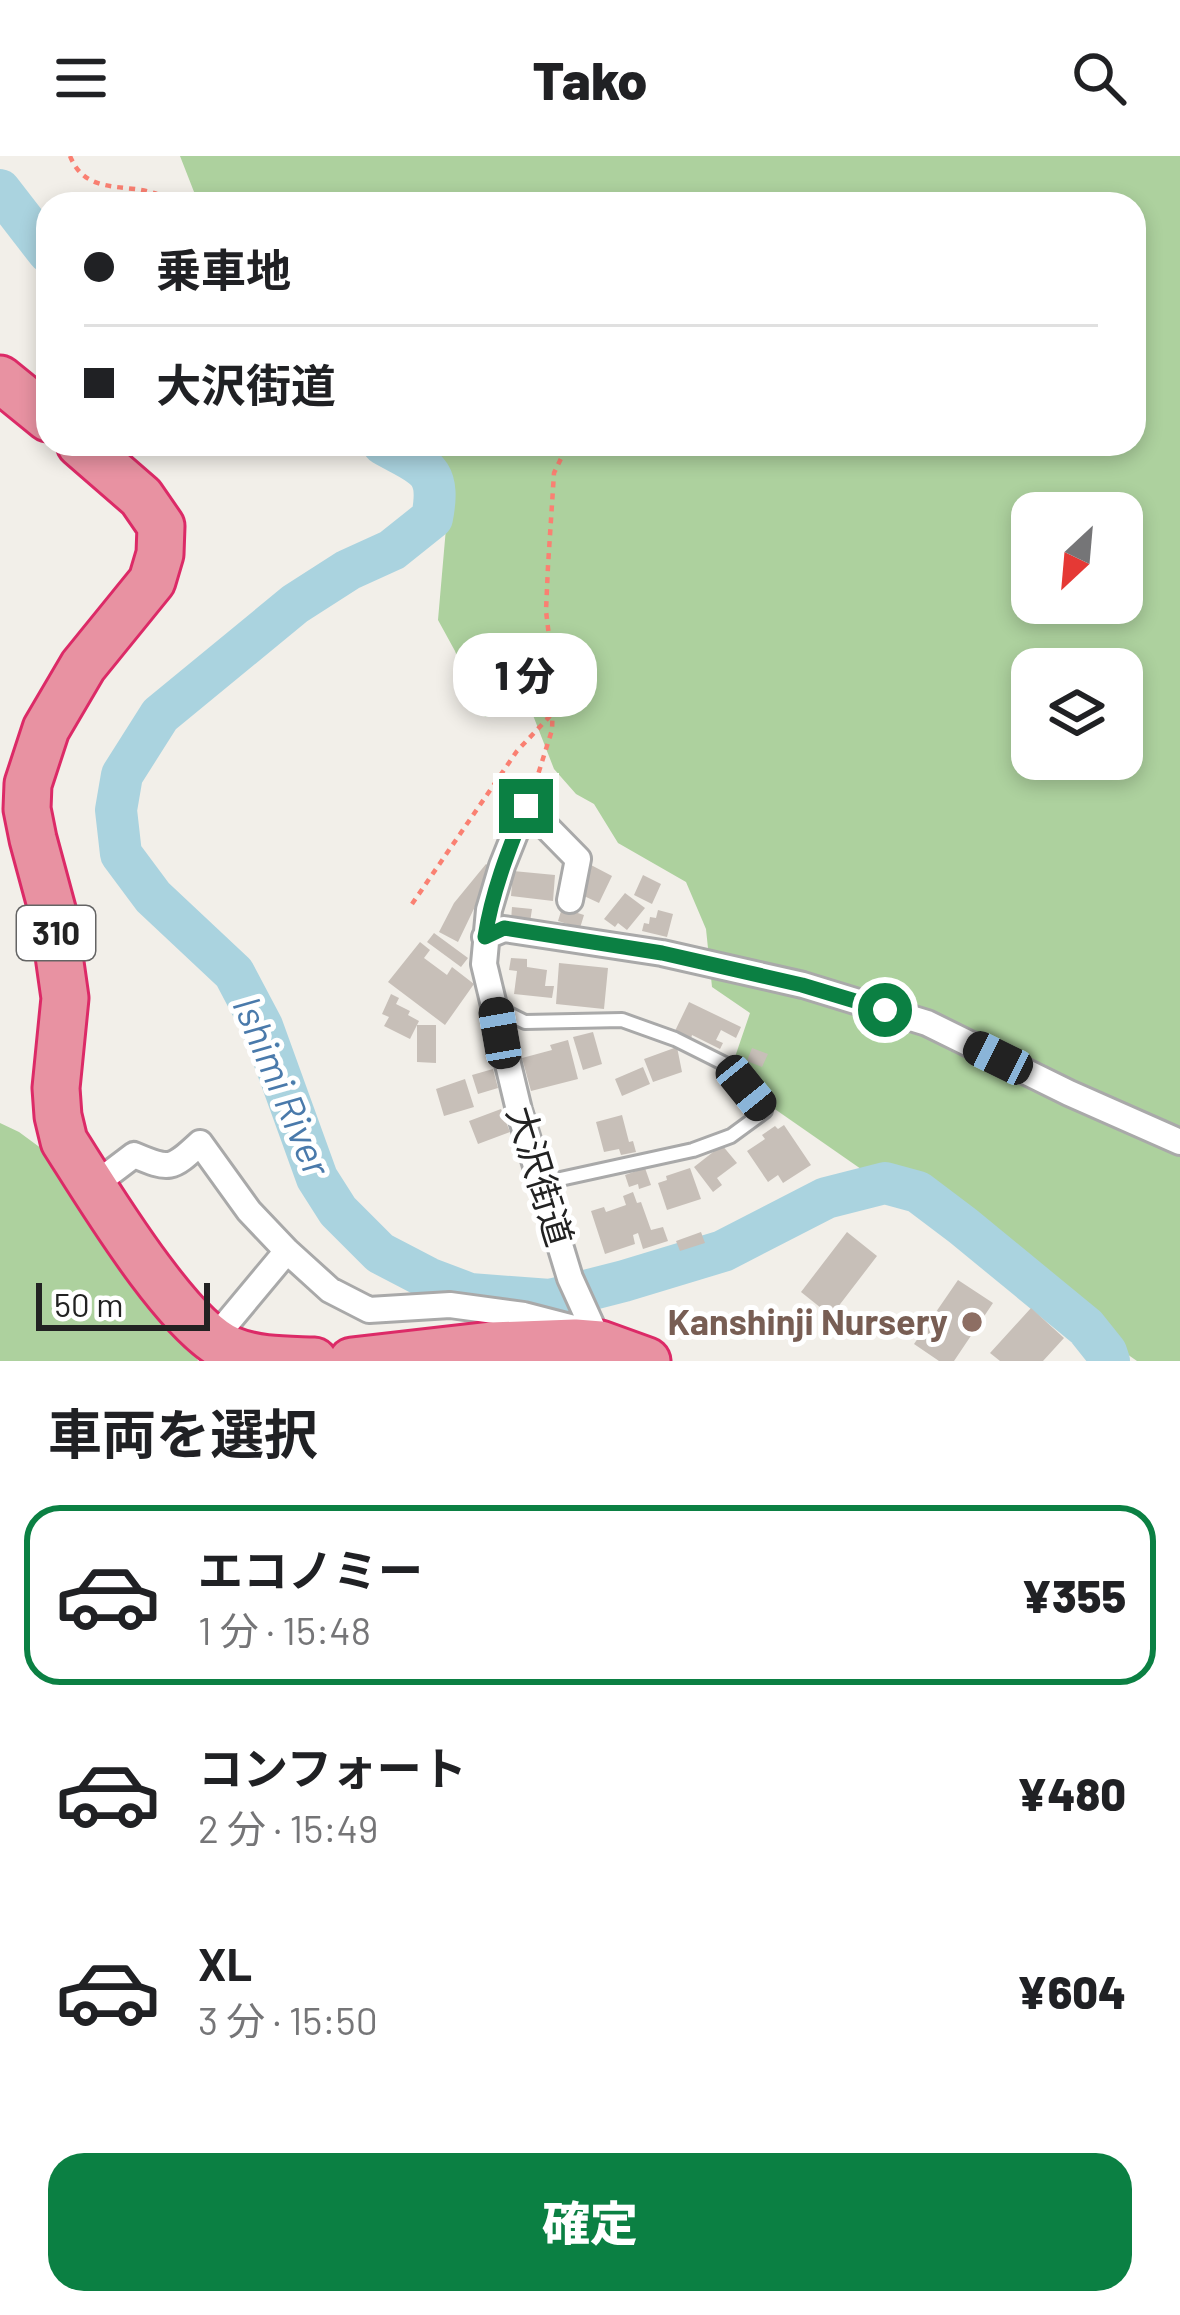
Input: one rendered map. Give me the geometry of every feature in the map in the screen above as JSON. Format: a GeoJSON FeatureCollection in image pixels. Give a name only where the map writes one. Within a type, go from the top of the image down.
{"type":"FeatureCollection","features":[{"type":"Feature","properties":{"kind":"highway"},"geometry":{"type":"LineString","coordinates":[[0,379],[36,408]]}},
{"type":"Feature","properties":{"kind":"highway","name":"310"},"geometry":{"type":"LineString","coordinates":[[94,456],[140,497],[160,526],[160,554],[152,581],[83,666],[46,729],[28,784],[32,839],[53,913],[65,998],[56,1088],[64,1141],[153,1272],[212,1341],[266,1360],[314,1361]]}},
{"type":"Feature","properties":{"kind":"highway"},"geometry":{"type":"LineString","coordinates":[[352,1361],[491,1345],[591,1326],[647,1361]]}},
{"type":"Feature","properties":{"kind":"street"},"geometry":{"type":"LineString","coordinates":[[526,806],[578,859],[570,900]]}},
{"type":"Feature","properties":{"kind":"street","name":"大沢街道"},"geometry":{"type":"LineString","coordinates":[[526,806],[489,910],[484,964],[519,1110],[570,1278],[591,1326]]}},
{"type":"Feature","properties":{"kind":"street"},"geometry":{"type":"LineString","coordinates":[[485,937],[504,928],[662,953],[802,985],[927,1023],[1180,1142]]}},
{"type":"Feature","properties":{"kind":"street"},"geometry":{"type":"LineString","coordinates":[[93,1186],[134,1155],[167,1167],[200,1143],[249,1211],[287,1251],[330,1290],[369,1310],[450,1305],[524,1315],[586,1332],[591,1326]]}},
{"type":"Feature","properties":{"kind":"street"},"geometry":{"type":"LineString","coordinates":[[212,1341],[287,1251]]}},
{"type":"Feature","properties":{"kind":"lane"},"geometry":{"type":"LineString","coordinates":[[495,1007],[525,1022],[622,1020],[675,1039],[727,1065],[765,1112],[731,1136],[693,1150],[541,1183]]}},
{"type":"Feature","properties":{"kind":"path"},"geometry":{"type":"LineString","coordinates":[[70,156],[81,176],[92,183],[148,192]]}},
{"type":"Feature","properties":{"kind":"path"},"geometry":{"type":"LineString","coordinates":[[526,806],[552,730],[554,678],[546,611],[554,473],[562,456]]}},
{"type":"Feature","properties":{"kind":"path"},"geometry":{"type":"LineString","coordinates":[[412,904],[517,751],[552,714]]}},
{"type":"Feature","properties":{"kind":"green space"},"geometry":{"type":"Polygon","coordinates":[[[180,156],[1180,156],[1180,1361],[1137,1361],[769,1105],[735,1057],[750,1013],[712,987],[706,929],[686,882],[618,843],[594,804],[576,794],[554,769],[529,705],[485,717],[438,620],[448,505],[426,456],[1146,456],[1146,192],[194,192],[180,156]]]}},
{"type":"Feature","properties":{"kind":"green space"},"geometry":{"type":"Polygon","coordinates":[[[0,1123],[53,1157],[184,1332],[198,1361],[0,1361],[0,1123]]]}},
{"type":"Feature","properties":{"kind":"building"},"geometry":{"type":"Polygon","coordinates":[[[486,864],[493,869],[458,942],[439,932],[454,903],[486,864]]]}},
{"type":"Feature","properties":{"kind":"building"},"geometry":{"type":"Polygon","coordinates":[[[591,865],[612,876],[599,903],[584,896],[587,890],[580,886],[591,865]]]}},
{"type":"Feature","properties":{"kind":"building"},"geometry":{"type":"Polygon","coordinates":[[[513,871],[555,875],[553,901],[511,896],[513,871]]]}},
{"type":"Feature","properties":{"kind":"building"},"geometry":{"type":"Polygon","coordinates":[[[643,875],[661,884],[652,904],[634,895],[643,875]]]}},
{"type":"Feature","properties":{"kind":"building"},"geometry":{"type":"Polygon","coordinates":[[[625,893],[645,908],[627,930],[604,919],[625,893]]]}},
{"type":"Feature","properties":{"kind":"building"},"geometry":{"type":"Polygon","coordinates":[[[512,907],[532,909],[530,922],[511,920],[512,907]]]}},
{"type":"Feature","properties":{"kind":"building"},"geometry":{"type":"Polygon","coordinates":[[[562,908],[584,915],[580,928],[558,921],[562,908]]]}},
{"type":"Feature","properties":{"kind":"building"},"geometry":{"type":"Polygon","coordinates":[[[658,910],[673,914],[667,937],[642,931],[658,910]]]}},
{"type":"Feature","properties":{"kind":"building"},"geometry":{"type":"Polygon","coordinates":[[[434,933],[468,958],[461,967],[427,942],[434,933]]]}},
{"type":"Feature","properties":{"kind":"building"},"geometry":{"type":"Polygon","coordinates":[[[420,942],[430,950],[424,958],[447,975],[452,967],[474,984],[445,1025],[388,982],[420,942]]]}},
{"type":"Feature","properties":{"kind":"building"},"geometry":{"type":"Polygon","coordinates":[[[511,958],[527,959],[527,967],[547,970],[545,986],[554,986],[552,998],[514,994],[517,971],[509,970],[511,958]]]}},
{"type":"Feature","properties":{"kind":"building"},"geometry":{"type":"Polygon","coordinates":[[[559,963],[608,968],[604,1009],[556,1004],[559,963]]]}},
{"type":"Feature","properties":{"kind":"building"},"geometry":{"type":"Polygon","coordinates":[[[391,994],[399,998],[396,1004],[419,1021],[410,1039],[384,1026],[389,1017],[382,1014],[391,994]]]}},
{"type":"Feature","properties":{"kind":"building"},"geometry":{"type":"Polygon","coordinates":[[[689,1002],[741,1027],[736,1038],[721,1030],[716,1040],[723,1043],[720,1049],[675,1031],[689,1002]]]}},
{"type":"Feature","properties":{"kind":"building"},"geometry":{"type":"Polygon","coordinates":[[[417,1025],[436,1025],[436,1063],[417,1062],[417,1025]]]}},
{"type":"Feature","properties":{"kind":"building"},"geometry":{"type":"Polygon","coordinates":[[[593,1032],[602,1064],[583,1070],[573,1037],[593,1032]]]}},
{"type":"Feature","properties":{"kind":"building"},"geometry":{"type":"Polygon","coordinates":[[[568,1040],[578,1079],[531,1091],[522,1058],[568,1040]]]}},
{"type":"Feature","properties":{"kind":"building"},"geometry":{"type":"Polygon","coordinates":[[[677,1047],[682,1072],[653,1082],[644,1059],[677,1047]]]}},
{"type":"Feature","properties":{"kind":"building"},"geometry":{"type":"Polygon","coordinates":[[[752,1048],[768,1054],[762,1067],[747,1061],[752,1048]]]}},
{"type":"Feature","properties":{"kind":"building"},"geometry":{"type":"Polygon","coordinates":[[[643,1067],[650,1084],[622,1096],[615,1079],[643,1067]]]}},
{"type":"Feature","properties":{"kind":"building"},"geometry":{"type":"Polygon","coordinates":[[[493,1069],[498,1088],[478,1094],[472,1075],[493,1069]]]}},
{"type":"Feature","properties":{"kind":"building"},"geometry":{"type":"Polygon","coordinates":[[[465,1079],[474,1107],[444,1116],[436,1089],[465,1079]]]}},
{"type":"Feature","properties":{"kind":"building"},"geometry":{"type":"Polygon","coordinates":[[[501,1109],[510,1132],[478,1144],[469,1121],[501,1109]]]}},
{"type":"Feature","properties":{"kind":"building"},"geometry":{"type":"Polygon","coordinates":[[[622,1115],[636,1152],[604,1152],[596,1122],[622,1115]]]}},
{"type":"Feature","properties":{"kind":"building"},"geometry":{"type":"Polygon","coordinates":[[[784,1125],[811,1165],[783,1183],[778,1175],[768,1182],[747,1151],[765,1139],[762,1135],[784,1125]]]}},
{"type":"Feature","properties":{"kind":"building"},"geometry":{"type":"Polygon","coordinates":[[[722,1145],[737,1163],[717,1178],[722,1185],[713,1192],[694,1167],[722,1145]]]}},
{"type":"Feature","properties":{"kind":"building"},"geometry":{"type":"Polygon","coordinates":[[[645,1168],[651,1185],[629,1187],[625,1175],[645,1168]]]}},
{"type":"Feature","properties":{"kind":"building"},"geometry":{"type":"Polygon","coordinates":[[[690,1168],[701,1199],[667,1210],[658,1183],[690,1168]]]}},
{"type":"Feature","properties":{"kind":"building"},"geometry":{"type":"Polygon","coordinates":[[[633,1192],[651,1230],[663,1227],[668,1241],[643,1249],[638,1233],[633,1235],[635,1244],[605,1254],[591,1211],[626,1205],[623,1196],[633,1192]]]}},
{"type":"Feature","properties":{"kind":"building"},"geometry":{"type":"Polygon","coordinates":[[[701,1232],[705,1243],[680,1251],[676,1241],[701,1232]]]}},
{"type":"Feature","properties":{"kind":"building"},"geometry":{"type":"Polygon","coordinates":[[[847,1232],[877,1256],[831,1316],[801,1292],[847,1232]]]}},
{"type":"Feature","properties":{"kind":"building"},"geometry":{"type":"Polygon","coordinates":[[[958,1280],[993,1303],[954,1361],[939,1361],[914,1344],[958,1280]]]}},
{"type":"Feature","properties":{"kind":"building"},"geometry":{"type":"Polygon","coordinates":[[[1031,1308],[1064,1338],[1043,1361],[1000,1361],[990,1353],[1031,1308]]]}},
{"type":"Feature","properties":{"kind":"waterway","name":"Ishimi River"},"geometry":{"type":"LineString","coordinates":[[0,190],[36,236]]}},
{"type":"Feature","properties":{"kind":"waterway","name":"Ishimi River"},"geometry":{"type":"LineString","coordinates":[[405,456],[431,478],[432,518],[392,550],[348,570],[295,604],[160,715],[122,775],[116,810],[121,854],[153,897],[234,973],[262,1026],[317,1178],[338,1211],[380,1253],[428,1278],[470,1294],[550,1300],[723,1251],[826,1198],[885,1183],[918,1192],[963,1226],[1086,1327],[1109,1361]]}},
{"type":"Feature","properties":{"kind":"place","name":"Kanshinji Nursery"},"geometry":{"type":"Point","coordinates":[972,1322]}},
{"type":"Feature","properties":{"kind":"route"},"geometry":{"type":"LineString","coordinates":[[526,806],[502,866],[485,937],[504,928],[662,953],[802,985],[885,1010]]}}]}
